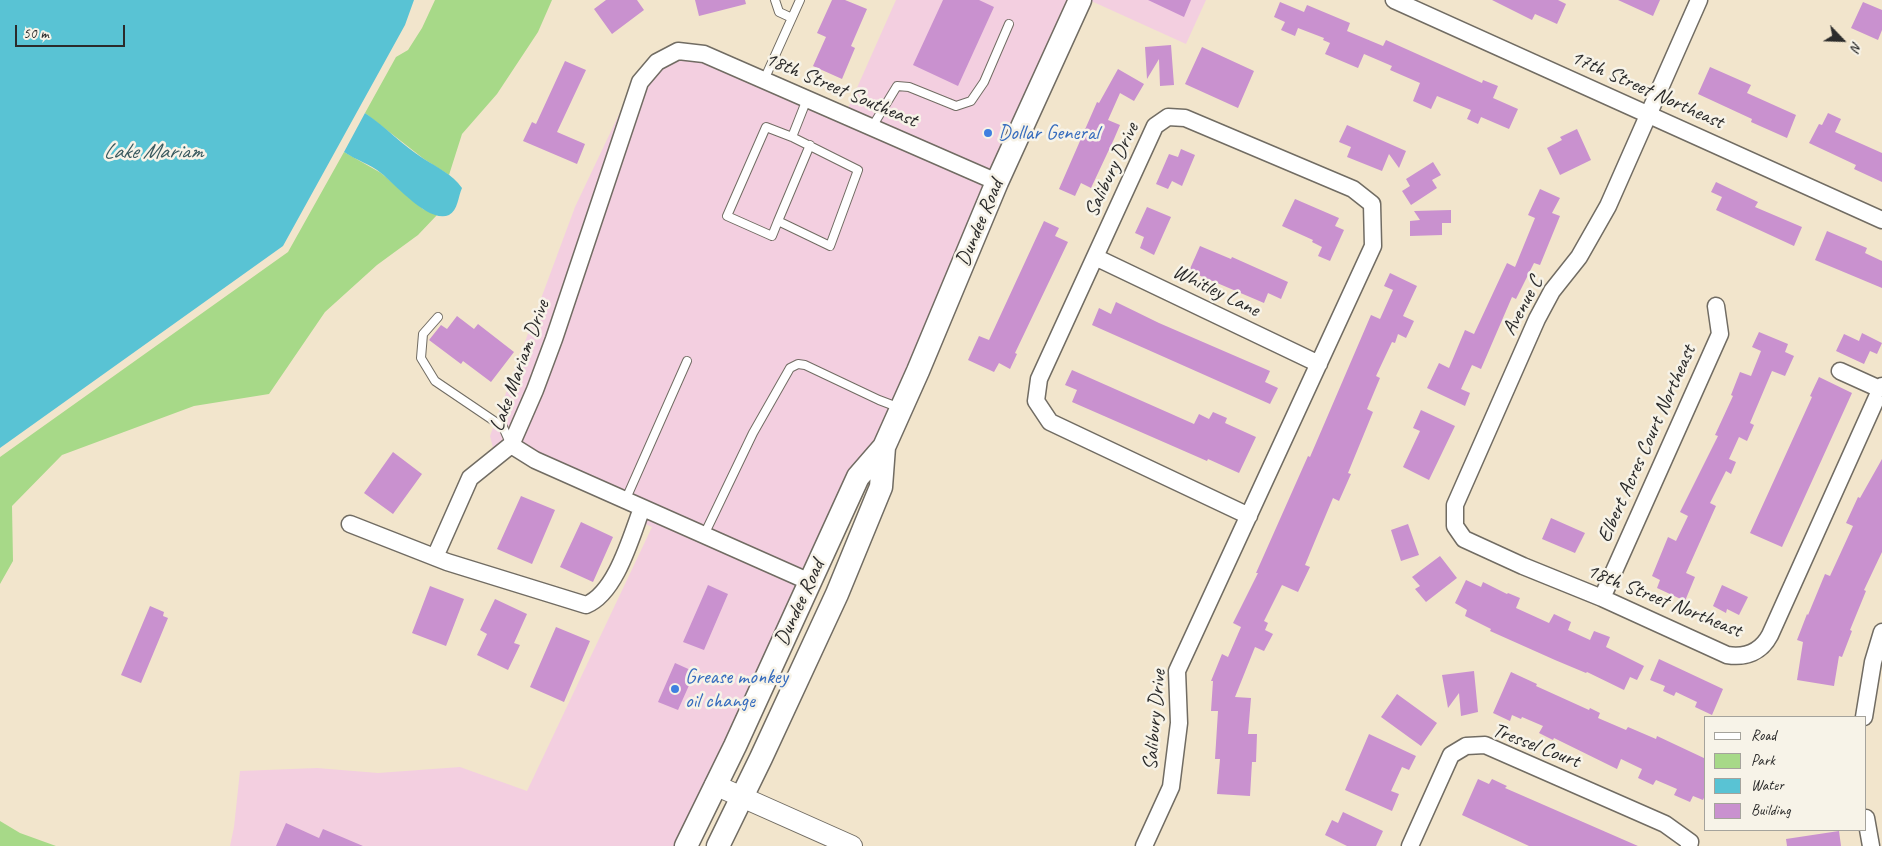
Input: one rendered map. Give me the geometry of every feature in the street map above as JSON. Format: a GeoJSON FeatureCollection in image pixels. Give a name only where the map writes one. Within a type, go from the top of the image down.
{"type":"FeatureCollection","features":[{"type":"Feature","properties":{"kind":"main road","name":"Dundee Road"},"geometry":{"type":"LineString","coordinates":[[686,846],[858,477],[884,447],[997,182],[1080,0]]}},
{"type":"Feature","properties":{"kind":"main road","name":"Dundee Road"},"geometry":{"type":"LineString","coordinates":[[718,846],[837,594],[881,487],[884,447]]}},
{"type":"Feature","properties":{"kind":"street","name":"17th Street Northeast"},"geometry":{"type":"LineString","coordinates":[[1394,0],[1882,220]]}},
{"type":"Feature","properties":{"kind":"street","name":"Avenue C"},"geometry":{"type":"LineString","coordinates":[[1455,526],[1454,505],[1537,318],[1552,291],[1579,257],[1608,206],[1699,0]]}},
{"type":"Feature","properties":{"kind":"street","name":"18th Street Southeast"},"geometry":{"type":"LineString","coordinates":[[666,57],[678,51],[704,54],[997,182]]}},
{"type":"Feature","properties":{"kind":"street","name":"Lake Mariam Drive"},"geometry":{"type":"LineString","coordinates":[[666,57],[657,62],[640,82],[554,339],[535,390],[511,444],[535,460],[810,582]]}},
{"type":"Feature","properties":{"kind":"street","name":"Salibury Drive"},"geometry":{"type":"LineString","coordinates":[[1144,846],[1171,787],[1180,723],[1177,671],[1249,516],[1373,246],[1372,204],[1353,189],[1185,118],[1168,116],[1155,126],[1039,379],[1036,401],[1050,422],[1249,516]]}},
{"type":"Feature","properties":{"kind":"street","name":"Whitley Lane"},"geometry":{"type":"LineString","coordinates":[[1095,257],[1319,364]]}},
{"type":"Feature","properties":{"kind":"street","name":"Elbert Acres Court Northeast"},"geometry":{"type":"LineString","coordinates":[[1602,598],[1720,334],[1716,306]]}},
{"type":"Feature","properties":{"kind":"street"},"geometry":{"type":"LineString","coordinates":[[1840,371],[1881,387]]}},
{"type":"Feature","properties":{"kind":"street","name":"18th Street Northeast"},"geometry":{"type":"LineString","coordinates":[[1455,526],[1464,539],[1523,566],[1602,598],[1727,655],[1747,655],[1765,644],[1770,635],[1881,387]]}},
{"type":"Feature","properties":{"kind":"street"},"geometry":{"type":"LineString","coordinates":[[435,557],[470,478],[511,444]]}},
{"type":"Feature","properties":{"kind":"street"},"geometry":{"type":"LineString","coordinates":[[350,524],[435,557],[586,605],[600,596],[611,581],[642,508]]}},
{"type":"Feature","properties":{"kind":"street"},"geometry":{"type":"LineString","coordinates":[[1864,716],[1873,662],[1882,632]]}},
{"type":"Feature","properties":{"kind":"street","name":"Tressel Court"},"geometry":{"type":"LineString","coordinates":[[1410,846],[1451,755],[1466,746],[1485,745],[1665,824],[1690,842],[1689,846]]}},
{"type":"Feature","properties":{"kind":"street"},"geometry":{"type":"LineString","coordinates":[[715,785],[852,846]]}},
{"type":"Feature","properties":{"kind":"street"},"geometry":{"type":"LineString","coordinates":[[1867,825],[1870,846]]}},
{"type":"Feature","properties":{"kind":"lane"},"geometry":{"type":"LineString","coordinates":[[775,0],[779,12],[792,18]]}},
{"type":"Feature","properties":{"kind":"lane"},"geometry":{"type":"LineString","coordinates":[[764,80],[800,0]]}},
{"type":"Feature","properties":{"kind":"lane"},"geometry":{"type":"LineString","coordinates":[[872,127],[897,86],[909,87],[956,106],[970,101],[984,82],[1008,24]]}},
{"type":"Feature","properties":{"kind":"lane"},"geometry":{"type":"LineString","coordinates":[[792,137],[807,99]]}},
{"type":"Feature","properties":{"kind":"lane"},"geometry":{"type":"LineString","coordinates":[[778,221],[830,246],[858,170],[810,145],[766,127],[727,216],[772,236],[778,221],[810,145]]}},
{"type":"Feature","properties":{"kind":"lane"},"geometry":{"type":"LineString","coordinates":[[438,317],[422,334],[421,358],[435,381],[503,427],[511,444]]}},
{"type":"Feature","properties":{"kind":"lane"},"geometry":{"type":"LineString","coordinates":[[625,501],[687,361]]}},
{"type":"Feature","properties":{"kind":"lane"},"geometry":{"type":"LineString","coordinates":[[704,535],[753,433],[790,368],[798,364],[805,365],[879,400],[901,408]]}},
{"type":"Feature","properties":{"kind":"shaded area"},"geometry":{"type":"Polygon","coordinates":[[[896,0],[1071,0],[992,171],[848,108],[896,0]]]}},
{"type":"Feature","properties":{"kind":"shaded area"},"geometry":{"type":"Polygon","coordinates":[[[1089,0],[1206,0],[1186,44],[1089,0]]]}},
{"type":"Feature","properties":{"kind":"shaded area"},"geometry":{"type":"Polygon","coordinates":[[[680,59],[703,62],[986,185],[878,439],[806,571],[538,454],[521,442],[543,393],[562,342],[647,86],[663,68],[680,59]]]}},
{"type":"Feature","properties":{"kind":"shaded area"},"geometry":{"type":"Polygon","coordinates":[[[622,108],[546,336],[527,387],[503,440],[493,448],[490,436],[575,207],[622,108]]]}},
{"type":"Feature","properties":{"kind":"shaded area"},"geometry":{"type":"Polygon","coordinates":[[[647,518],[800,585],[676,846],[230,846],[240,771],[317,768],[378,773],[460,767],[527,791],[652,527],[645,524],[647,518]]]}},
{"type":"Feature","properties":{"kind":"green space"},"geometry":{"type":"Polygon","coordinates":[[[435,0],[552,0],[538,32],[497,94],[462,134],[449,175],[424,159],[365,113],[396,57],[408,50],[422,28],[435,0]]]}},
{"type":"Feature","properties":{"kind":"green space"},"geometry":{"type":"Polygon","coordinates":[[[344,152],[381,173],[423,209],[437,215],[418,235],[377,265],[325,312],[269,394],[194,406],[62,455],[12,506],[13,561],[0,584],[0,457],[288,252],[344,152]]]}},
{"type":"Feature","properties":{"kind":"green space"},"geometry":{"type":"Polygon","coordinates":[[[0,821],[20,833],[56,846],[0,846],[0,821]]]}},
{"type":"Feature","properties":{"kind":"water","name":"Lake Mariam"},"geometry":{"type":"Polygon","coordinates":[[[0,0],[414,0],[405,25],[283,246],[0,448],[0,0]]]}},
{"type":"Feature","properties":{"kind":"water"},"geometry":{"type":"Polygon","coordinates":[[[365,113],[409,148],[458,183],[462,188],[452,213],[441,216],[422,209],[377,170],[344,152],[365,113]]]}},
{"type":"Feature","properties":{"kind":"building"},"geometry":{"type":"Polygon","coordinates":[[[606,0],[637,0],[644,10],[612,34],[594,9],[606,0]]]}},
{"type":"Feature","properties":{"kind":"building"},"geometry":{"type":"Polygon","coordinates":[[[695,0],[745,0],[746,4],[699,16],[695,0]]]}},
{"type":"Feature","properties":{"kind":"building"},"geometry":{"type":"Polygon","coordinates":[[[832,0],[845,0],[867,9],[851,46],[855,48],[842,79],[813,66],[826,37],[817,33],[832,0]]]}},
{"type":"Feature","properties":{"kind":"building"},"geometry":{"type":"Polygon","coordinates":[[[943,0],[979,0],[994,7],[958,86],[913,65],[943,0]]]}},
{"type":"Feature","properties":{"kind":"building"},"geometry":{"type":"Polygon","coordinates":[[[1148,0],[1191,0],[1184,17],[1148,0]]]}},
{"type":"Feature","properties":{"kind":"building"},"geometry":{"type":"Polygon","coordinates":[[[1492,0],[1558,0],[1566,4],[1557,24],[1535,14],[1532,20],[1492,0]]]}},
{"type":"Feature","properties":{"kind":"building"},"geometry":{"type":"Polygon","coordinates":[[[1618,0],[1660,0],[1653,16],[1618,0]]]}},
{"type":"Feature","properties":{"kind":"building"},"geometry":{"type":"Polygon","coordinates":[[[1280,2],[1304,12],[1307,5],[1350,23],[1347,31],[1383,46],[1386,40],[1482,83],[1483,80],[1498,86],[1493,98],[1518,109],[1509,129],[1481,117],[1478,124],[1467,119],[1471,110],[1437,96],[1431,109],[1413,101],[1420,83],[1390,70],[1392,66],[1364,54],[1358,68],[1325,54],[1330,43],[1323,40],[1324,38],[1298,28],[1295,36],[1281,30],[1285,22],[1274,17],[1280,2]]]}},
{"type":"Feature","properties":{"kind":"building"},"geometry":{"type":"Polygon","coordinates":[[[1863,2],[1882,10],[1882,30],[1878,40],[1851,28],[1863,2]]]}},
{"type":"Feature","properties":{"kind":"building"},"geometry":{"type":"Polygon","coordinates":[[[1171,45],[1174,85],[1160,86],[1159,59],[1147,79],[1145,47],[1171,45]]]}},
{"type":"Feature","properties":{"kind":"building"},"geometry":{"type":"Polygon","coordinates":[[[1202,47],[1254,71],[1238,108],[1185,84],[1202,47]]]}},
{"type":"Feature","properties":{"kind":"building"},"geometry":{"type":"Polygon","coordinates":[[[565,61],[586,70],[557,132],[585,144],[577,164],[523,141],[532,122],[536,124],[565,61]]]}},
{"type":"Feature","properties":{"kind":"building"},"geometry":{"type":"Polygon","coordinates":[[[1710,67],[1751,85],[1747,93],[1796,115],[1787,138],[1751,122],[1752,119],[1698,94],[1710,67]]]}},
{"type":"Feature","properties":{"kind":"building"},"geometry":{"type":"Polygon","coordinates":[[[1118,69],[1144,84],[1134,101],[1120,93],[1108,120],[1120,125],[1114,139],[1091,188],[1081,183],[1075,196],[1059,189],[1097,102],[1099,103],[1118,69]]]}},
{"type":"Feature","properties":{"kind":"building"},"geometry":{"type":"Polygon","coordinates":[[[1828,113],[1841,119],[1835,132],[1882,153],[1882,182],[1854,169],[1856,165],[1809,143],[1819,124],[1822,125],[1828,113]]]}},
{"type":"Feature","properties":{"kind":"building"},"geometry":{"type":"Polygon","coordinates":[[[1347,125],[1406,151],[1399,168],[1389,154],[1382,171],[1347,157],[1351,147],[1339,142],[1347,125]]]}},
{"type":"Feature","properties":{"kind":"building"},"geometry":{"type":"Polygon","coordinates":[[[1577,129],[1591,160],[1560,175],[1547,148],[1562,140],[1560,137],[1577,129]]]}},
{"type":"Feature","properties":{"kind":"building"},"geometry":{"type":"Polygon","coordinates":[[[1181,149],[1195,155],[1182,186],[1172,181],[1168,189],[1156,184],[1169,154],[1178,157],[1181,149]]]}},
{"type":"Feature","properties":{"kind":"building"},"geometry":{"type":"Polygon","coordinates":[[[1433,162],[1441,175],[1432,180],[1437,188],[1411,205],[1402,191],[1410,186],[1406,179],[1433,162]]]}},
{"type":"Feature","properties":{"kind":"building"},"geometry":{"type":"Polygon","coordinates":[[[1716,182],[1758,202],[1755,207],[1802,227],[1794,246],[1716,210],[1722,197],[1711,192],[1716,182]]]}},
{"type":"Feature","properties":{"kind":"building"},"geometry":{"type":"Polygon","coordinates":[[[1540,189],[1560,198],[1552,213],[1560,216],[1540,265],[1534,263],[1516,299],[1512,297],[1481,369],[1472,365],[1461,389],[1470,393],[1465,406],[1427,388],[1439,363],[1449,368],[1465,330],[1474,334],[1507,263],[1515,267],[1535,218],[1528,215],[1540,189]]]}},
{"type":"Feature","properties":{"kind":"building"},"geometry":{"type":"Polygon","coordinates":[[[1295,199],[1339,218],[1335,226],[1344,230],[1330,261],[1318,256],[1322,247],[1312,242],[1313,240],[1282,226],[1295,199]]]}},
{"type":"Feature","properties":{"kind":"building"},"geometry":{"type":"Polygon","coordinates":[[[1147,207],[1171,217],[1154,255],[1140,248],[1144,237],[1135,233],[1147,207]]]}},
{"type":"Feature","properties":{"kind":"building"},"geometry":{"type":"Polygon","coordinates":[[[1451,210],[1451,223],[1442,223],[1442,235],[1410,236],[1410,221],[1420,220],[1414,211],[1451,210]]]}},
{"type":"Feature","properties":{"kind":"building"},"geometry":{"type":"Polygon","coordinates":[[[1044,221],[1059,228],[1055,236],[1068,242],[1015,353],[1017,354],[1010,369],[999,363],[994,372],[968,360],[979,336],[989,340],[1044,221]]]}},
{"type":"Feature","properties":{"kind":"building"},"geometry":{"type":"Polygon","coordinates":[[[1827,231],[1867,248],[1865,253],[1882,261],[1882,288],[1815,260],[1827,231]]]}},
{"type":"Feature","properties":{"kind":"building"},"geometry":{"type":"Polygon","coordinates":[[[1200,246],[1231,259],[1232,257],[1288,282],[1281,299],[1268,293],[1264,303],[1189,271],[1200,246]]]}},
{"type":"Feature","properties":{"kind":"building"},"geometry":{"type":"Polygon","coordinates":[[[1390,273],[1417,286],[1403,316],[1414,321],[1406,338],[1398,334],[1395,343],[1392,342],[1376,376],[1380,378],[1367,409],[1373,412],[1348,473],[1351,474],[1339,501],[1333,498],[1305,565],[1310,567],[1298,592],[1282,585],[1264,621],[1268,623],[1265,630],[1273,634],[1264,651],[1255,647],[1235,697],[1251,698],[1248,734],[1257,734],[1256,762],[1252,762],[1250,796],[1217,794],[1220,759],[1215,759],[1218,711],[1211,711],[1213,681],[1211,681],[1222,654],[1228,657],[1241,627],[1233,623],[1258,573],[1256,573],[1308,456],[1310,457],[1371,315],[1380,319],[1393,290],[1384,286],[1390,273]]]}},
{"type":"Feature","properties":{"kind":"building"},"geometry":{"type":"Polygon","coordinates":[[[1116,302],[1159,323],[1270,371],[1265,382],[1278,388],[1270,404],[1092,325],[1099,308],[1111,314],[1116,302]]]}},
{"type":"Feature","properties":{"kind":"building"},"geometry":{"type":"Polygon","coordinates":[[[457,316],[474,329],[478,324],[514,352],[491,382],[463,361],[461,364],[429,340],[441,325],[447,329],[457,316]]]}},
{"type":"Feature","properties":{"kind":"building"},"geometry":{"type":"Polygon","coordinates":[[[1759,332],[1788,344],[1785,352],[1794,356],[1785,376],[1772,371],[1750,423],[1754,425],[1747,441],[1739,437],[1729,459],[1736,462],[1731,474],[1726,471],[1710,503],[1716,506],[1686,573],[1695,577],[1685,601],[1657,588],[1660,580],[1652,576],[1668,537],[1676,541],[1688,516],[1680,512],[1718,436],[1715,435],[1733,396],[1731,395],[1740,372],[1751,376],[1761,351],[1752,347],[1759,332]]]}},
{"type":"Feature","properties":{"kind":"building"},"geometry":{"type":"Polygon","coordinates":[[[1862,333],[1882,343],[1877,354],[1870,351],[1864,364],[1836,351],[1844,334],[1859,341],[1862,333]]]}},
{"type":"Feature","properties":{"kind":"building"},"geometry":{"type":"Polygon","coordinates":[[[1072,370],[1194,424],[1199,414],[1209,419],[1213,412],[1227,418],[1225,423],[1256,437],[1239,473],[1072,402],[1077,390],[1065,385],[1072,370]]]}},
{"type":"Feature","properties":{"kind":"building"},"geometry":{"type":"Polygon","coordinates":[[[1819,377],[1852,393],[1782,547],[1750,533],[1812,397],[1810,396],[1819,377]]]}},
{"type":"Feature","properties":{"kind":"building"},"geometry":{"type":"Polygon","coordinates":[[[1421,410],[1455,426],[1429,480],[1403,467],[1420,431],[1413,428],[1421,410]]]}},
{"type":"Feature","properties":{"kind":"building"},"geometry":{"type":"Polygon","coordinates":[[[393,452],[422,474],[393,514],[364,493],[393,452]]]}},
{"type":"Feature","properties":{"kind":"building"},"geometry":{"type":"Polygon","coordinates":[[[1882,459],[1882,552],[1864,590],[1866,591],[1850,630],[1852,631],[1842,657],[1839,656],[1834,686],[1797,680],[1803,642],[1797,640],[1807,614],[1825,574],[1830,576],[1853,526],[1846,523],[1858,497],[1860,498],[1882,459]]]}},
{"type":"Feature","properties":{"kind":"building"},"geometry":{"type":"Polygon","coordinates":[[[521,496],[555,510],[532,564],[497,549],[521,496]]]}},
{"type":"Feature","properties":{"kind":"building"},"geometry":{"type":"Polygon","coordinates":[[[1551,518],[1585,533],[1575,553],[1542,539],[1551,518]]]}},
{"type":"Feature","properties":{"kind":"building"},"geometry":{"type":"Polygon","coordinates":[[[581,522],[613,537],[593,582],[560,567],[581,522]]]}},
{"type":"Feature","properties":{"kind":"building"},"geometry":{"type":"Polygon","coordinates":[[[1408,524],[1419,555],[1401,561],[1391,530],[1408,524]]]}},
{"type":"Feature","properties":{"kind":"building"},"geometry":{"type":"Polygon","coordinates":[[[1440,556],[1457,578],[1426,602],[1415,589],[1420,586],[1412,577],[1440,556]]]}},
{"type":"Feature","properties":{"kind":"building"},"geometry":{"type":"Polygon","coordinates":[[[1466,580],[1481,587],[1483,582],[1520,598],[1516,608],[1549,623],[1554,614],[1571,622],[1568,630],[1590,640],[1594,631],[1610,637],[1606,647],[1644,666],[1637,680],[1630,677],[1624,690],[1587,672],[1490,631],[1491,629],[1465,616],[1467,610],[1455,603],[1466,580]]]}},
{"type":"Feature","properties":{"kind":"building"},"geometry":{"type":"Polygon","coordinates":[[[708,585],[728,594],[704,650],[683,642],[708,585]]]}},
{"type":"Feature","properties":{"kind":"building"},"geometry":{"type":"Polygon","coordinates":[[[1722,585],[1748,597],[1739,615],[1727,609],[1726,613],[1713,606],[1722,585]]]}},
{"type":"Feature","properties":{"kind":"building"},"geometry":{"type":"Polygon","coordinates":[[[430,586],[464,599],[446,646],[412,633],[430,586]]]}},
{"type":"Feature","properties":{"kind":"building"},"geometry":{"type":"Polygon","coordinates":[[[495,599],[527,614],[514,643],[520,645],[508,670],[477,655],[487,634],[480,630],[495,599]]]}},
{"type":"Feature","properties":{"kind":"building"},"geometry":{"type":"Polygon","coordinates":[[[150,606],[164,612],[163,616],[168,618],[141,683],[121,675],[150,606]]]}},
{"type":"Feature","properties":{"kind":"building"},"geometry":{"type":"Polygon","coordinates":[[[556,627],[590,641],[564,702],[530,687],[556,627]]]}},
{"type":"Feature","properties":{"kind":"building"},"geometry":{"type":"Polygon","coordinates":[[[1659,659],[1723,689],[1712,715],[1695,707],[1697,702],[1676,692],[1674,696],[1663,691],[1665,686],[1650,680],[1659,659]]]}},
{"type":"Feature","properties":{"kind":"building"},"geometry":{"type":"Polygon","coordinates":[[[675,663],[695,672],[678,710],[658,702],[675,663]]]}},
{"type":"Feature","properties":{"kind":"building"},"geometry":{"type":"Polygon","coordinates":[[[1474,671],[1478,712],[1461,716],[1459,693],[1448,708],[1442,675],[1474,671]]]}},
{"type":"Feature","properties":{"kind":"building"},"geometry":{"type":"Polygon","coordinates":[[[1511,672],[1537,684],[1536,686],[1589,710],[1590,708],[1600,713],[1598,718],[1626,730],[1628,727],[1656,739],[1657,736],[1704,758],[1704,798],[1703,800],[1693,796],[1690,802],[1674,795],[1677,789],[1656,780],[1653,785],[1638,778],[1642,769],[1621,759],[1617,769],[1554,738],[1553,740],[1539,733],[1543,726],[1512,715],[1510,721],[1493,713],[1511,672]]]}},
{"type":"Feature","properties":{"kind":"building"},"geometry":{"type":"Polygon","coordinates":[[[1397,694],[1437,723],[1421,746],[1381,717],[1397,694]]]}},
{"type":"Feature","properties":{"kind":"building"},"geometry":{"type":"Polygon","coordinates":[[[1369,734],[1416,756],[1409,770],[1402,767],[1391,791],[1399,794],[1392,811],[1345,790],[1369,734]]]}},
{"type":"Feature","properties":{"kind":"building"},"geometry":{"type":"Polygon","coordinates":[[[1478,779],[1489,784],[1492,779],[1507,786],[1505,788],[1638,846],[1529,846],[1462,815],[1478,779]]]}},
{"type":"Feature","properties":{"kind":"building"},"geometry":{"type":"Polygon","coordinates":[[[1343,812],[1383,831],[1376,846],[1347,846],[1325,835],[1332,820],[1338,823],[1343,812]]]}},
{"type":"Feature","properties":{"kind":"building"},"geometry":{"type":"Polygon","coordinates":[[[286,823],[319,838],[323,829],[363,846],[276,846],[286,823]]]}},
{"type":"Feature","properties":{"kind":"building"},"geometry":{"type":"Polygon","coordinates":[[[1839,831],[1841,846],[1787,846],[1786,839],[1839,831]]]}},
{"type":"Feature","properties":{"kind":"place","name":"Dollar General"},"geometry":{"type":"Point","coordinates":[988,133]}},
{"type":"Feature","properties":{"kind":"place","name":"Grease monkey oil change"},"geometry":{"type":"Point","coordinates":[675,689]}}]}
